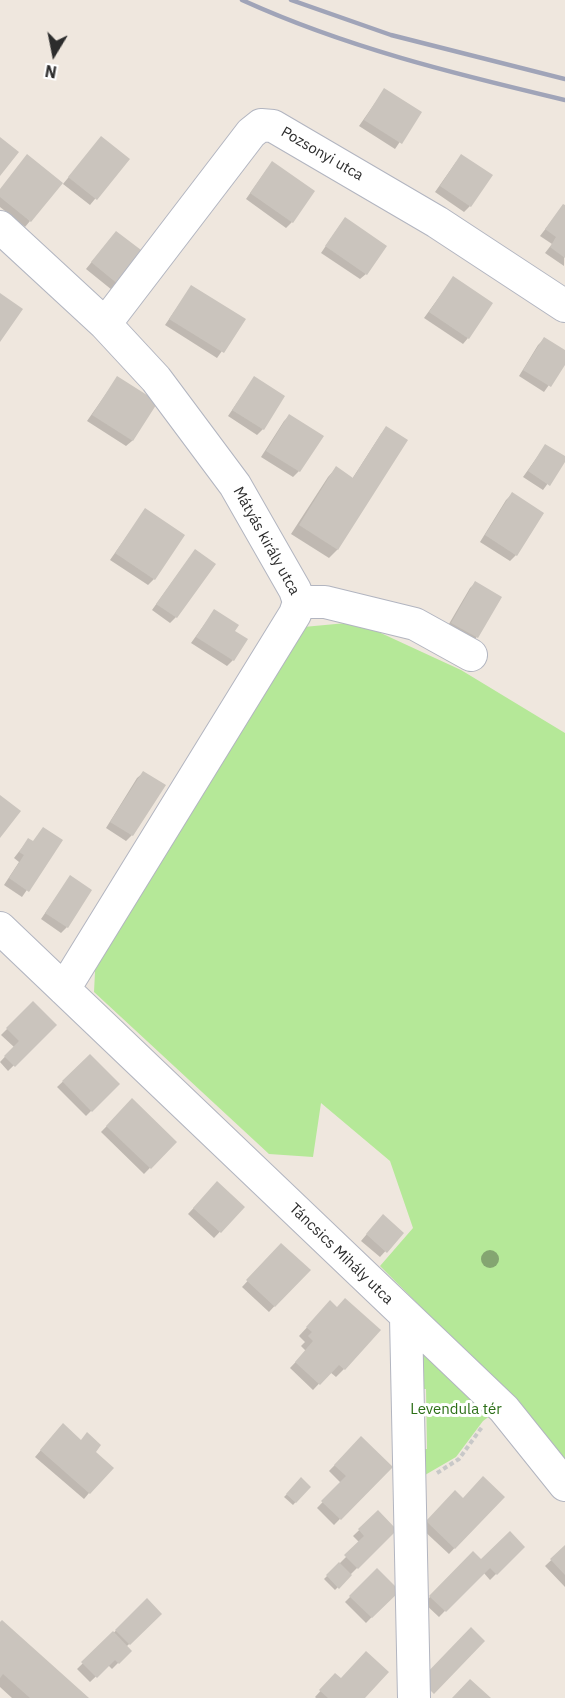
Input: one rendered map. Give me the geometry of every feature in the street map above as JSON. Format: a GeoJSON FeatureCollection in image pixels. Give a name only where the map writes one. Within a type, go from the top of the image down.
{"type":"FeatureCollection","features":[{"type":"Feature","properties":{"kind":"street","name":"Pozsonyi utca"},"geometry":{"type":"LineString","coordinates":[[105,324],[251,133],[261,125],[273,126],[437,222],[565,306]]}},
{"type":"Feature","properties":{"kind":"street","name":"Mátyás király utca"},"geometry":{"type":"LineString","coordinates":[[0,227],[105,324],[156,379],[235,485],[295,590],[299,602],[295,614],[64,989]]}},
{"type":"Feature","properties":{"kind":"street"},"geometry":{"type":"LineString","coordinates":[[299,602],[325,602],[415,624],[471,655]]}},
{"type":"Feature","properties":{"kind":"street","name":"Táncsics Mihály utca"},"geometry":{"type":"LineString","coordinates":[[0,928],[406,1317],[414,1698]]}},
{"type":"Feature","properties":{"kind":"street"},"geometry":{"type":"LineString","coordinates":[[406,1317],[504,1409],[565,1485]]}},
{"type":"Feature","properties":{"kind":"path"},"geometry":{"type":"LineString","coordinates":[[410,1486],[459,1459],[485,1423],[504,1409]]}},
{"type":"Feature","properties":{"kind":"green space"},"geometry":{"type":"Polygon","coordinates":[[[357,622],[461,670],[565,733],[565,1463],[517,1403],[380,1266],[413,1228],[390,1161],[321,1103],[313,1157],[269,1154],[94,992],[96,952],[293,628],[357,622]]]}},
{"type":"Feature","properties":{"kind":"green space","name":"Levendula tér"},"geometry":{"type":"Polygon","coordinates":[[[410,1325],[499,1409],[483,1421],[456,1457],[413,1482],[412,1450],[427,1449],[426,1389],[410,1389],[410,1325]]]}},
{"type":"Feature","properties":{"kind":"building"},"geometry":{"type":"Polygon","coordinates":[[[384,88],[422,112],[402,144],[364,120],[384,88]]]}},
{"type":"Feature","properties":{"kind":"building"},"geometry":{"type":"Polygon","coordinates":[[[101,136],[130,159],[97,200],[68,177],[101,136]]]}},
{"type":"Feature","properties":{"kind":"building"},"geometry":{"type":"Polygon","coordinates":[[[0,137],[19,152],[0,176],[0,137]]]}},
{"type":"Feature","properties":{"kind":"building"},"geometry":{"type":"Polygon","coordinates":[[[27,154],[63,183],[31,222],[0,197],[0,189],[27,154]]]}},
{"type":"Feature","properties":{"kind":"building"},"geometry":{"type":"Polygon","coordinates":[[[461,154],[493,175],[471,207],[440,186],[461,154]]]}},
{"type":"Feature","properties":{"kind":"building"},"geometry":{"type":"Polygon","coordinates":[[[272,161],[315,191],[293,223],[250,193],[272,161]]]}},
{"type":"Feature","properties":{"kind":"building"},"geometry":{"type":"Polygon","coordinates":[[[563,204],[565,205],[565,258],[550,247],[556,237],[545,229],[563,204]]]}},
{"type":"Feature","properties":{"kind":"building"},"geometry":{"type":"Polygon","coordinates":[[[345,217],[387,246],[367,275],[325,246],[345,217]]]}},
{"type":"Feature","properties":{"kind":"building"},"geometry":{"type":"Polygon","coordinates":[[[116,231],[145,253],[119,285],[91,262],[116,231]]]}},
{"type":"Feature","properties":{"kind":"building"},"geometry":{"type":"Polygon","coordinates":[[[453,276],[493,303],[469,339],[429,312],[453,276]]]}},
{"type":"Feature","properties":{"kind":"building"},"geometry":{"type":"Polygon","coordinates":[[[191,285],[246,319],[224,353],[169,319],[191,285]]]}},
{"type":"Feature","properties":{"kind":"building"},"geometry":{"type":"Polygon","coordinates":[[[0,293],[23,309],[0,342],[0,293]]]}},
{"type":"Feature","properties":{"kind":"building"},"geometry":{"type":"Polygon","coordinates":[[[544,337],[565,350],[565,365],[551,387],[523,370],[544,337]]]}},
{"type":"Feature","properties":{"kind":"building"},"geometry":{"type":"Polygon","coordinates":[[[117,376],[158,402],[133,441],[92,415],[117,376]]]}},
{"type":"Feature","properties":{"kind":"building"},"geometry":{"type":"Polygon","coordinates":[[[254,376],[285,396],[264,430],[232,410],[254,376]]]}},
{"type":"Feature","properties":{"kind":"building"},"geometry":{"type":"Polygon","coordinates":[[[289,414],[324,436],[300,472],[266,451],[289,414]]]}},
{"type":"Feature","properties":{"kind":"building"},"geometry":{"type":"Polygon","coordinates":[[[386,426],[408,440],[338,550],[299,525],[336,466],[353,478],[386,426]]]}},
{"type":"Feature","properties":{"kind":"building"},"geometry":{"type":"Polygon","coordinates":[[[545,444],[565,456],[565,462],[550,486],[528,471],[545,444]]]}},
{"type":"Feature","properties":{"kind":"building"},"geometry":{"type":"Polygon","coordinates":[[[512,492],[544,513],[517,556],[485,535],[512,492]]]}},
{"type":"Feature","properties":{"kind":"building"},"geometry":{"type":"Polygon","coordinates":[[[145,508],[185,535],[155,580],[115,553],[145,508]]]}},
{"type":"Feature","properties":{"kind":"building"},"geometry":{"type":"Polygon","coordinates":[[[195,549],[216,564],[177,618],[156,604],[195,549]]]}},
{"type":"Feature","properties":{"kind":"building"},"geometry":{"type":"Polygon","coordinates":[[[475,581],[502,597],[478,638],[451,623],[475,581]]]}},
{"type":"Feature","properties":{"kind":"building"},"geometry":{"type":"Polygon","coordinates":[[[214,609],[239,625],[235,631],[248,639],[234,661],[196,637],[214,609]]]}},
{"type":"Feature","properties":{"kind":"building"},"geometry":{"type":"Polygon","coordinates":[[[143,771],[166,785],[133,836],[110,822],[143,771]]]}},
{"type":"Feature","properties":{"kind":"building"},"geometry":{"type":"Polygon","coordinates":[[[0,795],[21,811],[0,838],[0,795]]]}},
{"type":"Feature","properties":{"kind":"building"},"geometry":{"type":"Polygon","coordinates":[[[43,827],[63,840],[29,892],[9,878],[24,855],[19,852],[28,838],[33,841],[43,827]]]}},
{"type":"Feature","properties":{"kind":"building"},"geometry":{"type":"Polygon","coordinates":[[[70,875],[92,890],[68,928],[45,913],[70,875]]]}},
{"type":"Feature","properties":{"kind":"building"},"geometry":{"type":"Polygon","coordinates":[[[33,1001],[57,1025],[15,1067],[4,1056],[19,1041],[6,1028],[33,1001]]]}},
{"type":"Feature","properties":{"kind":"building"},"geometry":{"type":"Polygon","coordinates":[[[90,1054],[120,1084],[92,1112],[62,1081],[90,1054]]]}},
{"type":"Feature","properties":{"kind":"building"},"geometry":{"type":"Polygon","coordinates":[[[132,1098],[177,1142],[151,1169],[106,1126],[132,1098]]]}},
{"type":"Feature","properties":{"kind":"building"},"geometry":{"type":"Polygon","coordinates":[[[217,1181],[245,1207],[221,1233],[193,1208],[217,1181]]]}},
{"type":"Feature","properties":{"kind":"building"},"geometry":{"type":"Polygon","coordinates":[[[383,1214],[404,1233],[387,1253],[366,1234],[383,1214]]]}},
{"type":"Feature","properties":{"kind":"building"},"geometry":{"type":"Polygon","coordinates":[[[281,1243],[311,1270],[275,1307],[246,1280],[281,1243]]]}},
{"type":"Feature","properties":{"kind":"building"},"geometry":{"type":"Polygon","coordinates":[[[345,1298],[381,1330],[345,1370],[339,1365],[320,1385],[295,1362],[313,1341],[308,1336],[312,1332],[306,1327],[330,1300],[337,1307],[345,1298]]]}},
{"type":"Feature","properties":{"kind":"building"},"geometry":{"type":"Polygon","coordinates":[[[63,1423],[81,1440],[87,1432],[101,1445],[96,1452],[114,1468],[90,1494],[40,1450],[63,1423]]]}},
{"type":"Feature","properties":{"kind":"building"},"geometry":{"type":"Polygon","coordinates":[[[361,1436],[393,1467],[341,1520],[321,1501],[346,1476],[334,1465],[361,1436]]]}},
{"type":"Feature","properties":{"kind":"building"},"geometry":{"type":"Polygon","coordinates":[[[483,1476],[505,1497],[455,1549],[426,1521],[455,1490],[463,1498],[483,1476]]]}},
{"type":"Feature","properties":{"kind":"building"},"geometry":{"type":"Polygon","coordinates":[[[301,1477],[311,1487],[296,1503],[286,1494],[301,1477]]]}},
{"type":"Feature","properties":{"kind":"building"},"geometry":{"type":"Polygon","coordinates":[[[378,1510],[397,1530],[358,1569],[344,1555],[364,1536],[358,1529],[378,1510]]]}},
{"type":"Feature","properties":{"kind":"building"},"geometry":{"type":"Polygon","coordinates":[[[510,1531],[525,1547],[497,1575],[490,1568],[446,1612],[429,1596],[473,1551],[481,1559],[510,1531]]]}},
{"type":"Feature","properties":{"kind":"building"},"geometry":{"type":"Polygon","coordinates":[[[565,1545],[565,1575],[550,1559],[565,1545]]]}},
{"type":"Feature","properties":{"kind":"building"},"geometry":{"type":"Polygon","coordinates":[[[339,1562],[352,1575],[339,1589],[326,1575],[339,1562]]]}},
{"type":"Feature","properties":{"kind":"building"},"geometry":{"type":"Polygon","coordinates":[[[377,1568],[400,1591],[372,1618],[349,1596],[377,1568]]]}},
{"type":"Feature","properties":{"kind":"building"},"geometry":{"type":"Polygon","coordinates":[[[147,1598],[162,1614],[130,1645],[115,1630],[147,1598]]]}},
{"type":"Feature","properties":{"kind":"building"},"geometry":{"type":"Polygon","coordinates":[[[2,1620],[89,1698],[30,1698],[3,1674],[0,1678],[0,1622],[2,1620]]]}},
{"type":"Feature","properties":{"kind":"building"},"geometry":{"type":"Polygon","coordinates":[[[471,1627],[485,1641],[434,1694],[420,1680],[471,1627]]]}},
{"type":"Feature","properties":{"kind":"building"},"geometry":{"type":"Polygon","coordinates":[[[113,1631],[132,1651],[119,1664],[115,1660],[97,1678],[81,1662],[113,1631]]]}},
{"type":"Feature","properties":{"kind":"building"},"geometry":{"type":"Polygon","coordinates":[[[366,1651],[389,1672],[365,1698],[328,1698],[319,1690],[335,1673],[341,1678],[366,1651]]]}},
{"type":"Feature","properties":{"kind":"building"},"geometry":{"type":"Polygon","coordinates":[[[470,1679],[491,1698],[452,1698],[470,1679]]]}},
{"type":"Feature","properties":{"kind":"railway"},"geometry":{"type":"LineString","coordinates":[[242,0],[320,32],[401,58],[565,100]]}},
{"type":"Feature","properties":{"kind":"railway"},"geometry":{"type":"LineString","coordinates":[[291,0],[391,35],[565,79]]}}]}
